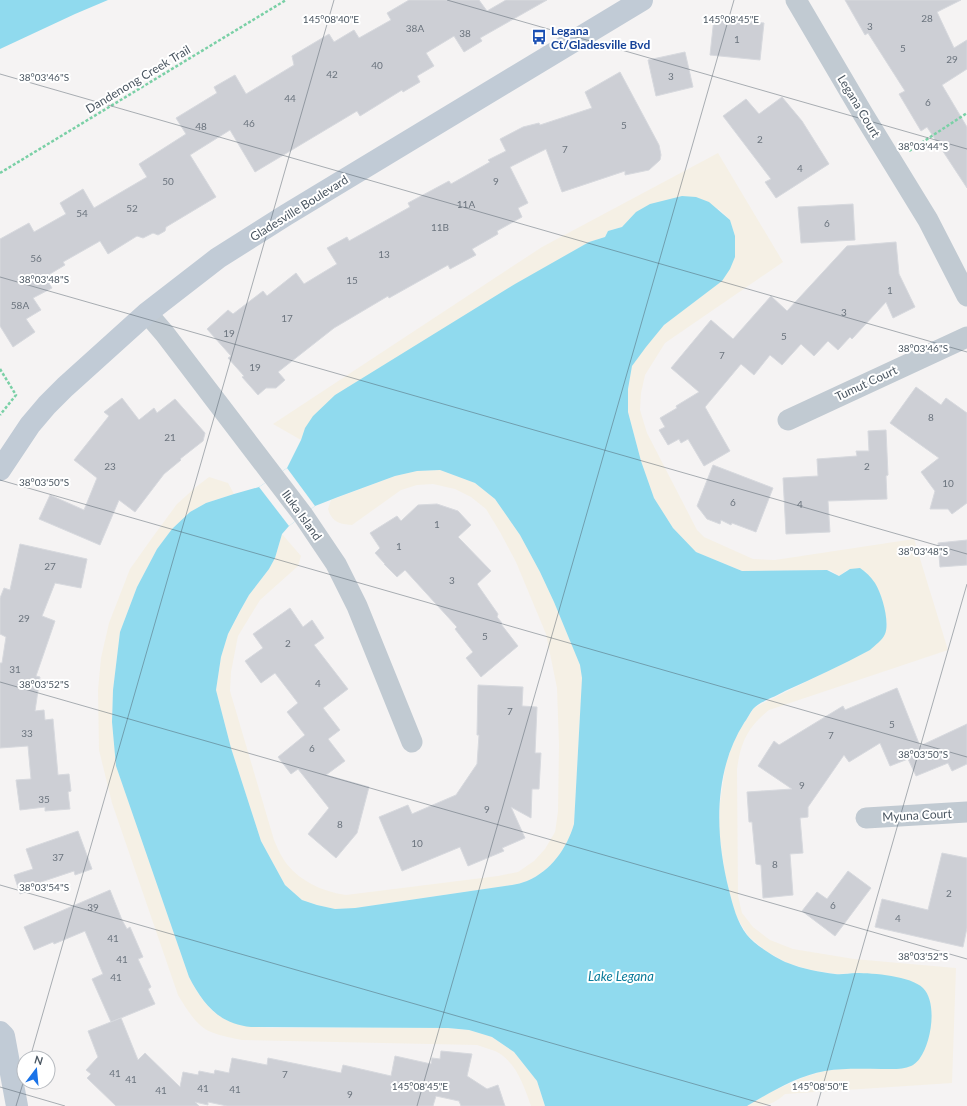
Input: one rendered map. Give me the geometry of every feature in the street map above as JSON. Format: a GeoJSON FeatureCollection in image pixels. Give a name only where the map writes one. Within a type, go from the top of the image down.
{"type":"FeatureCollection","features":[{"type":"Feature","properties":{"kind":"main road","name":"Gladesville Boulevard"},"geometry":{"type":"LineString","coordinates":[[0,470],[18,442],[47,406],[147,313],[218,258],[286,215],[642,0]]}},
{"type":"Feature","properties":{"kind":"main road"},"geometry":{"type":"LineString","coordinates":[[0,1032],[4,1036],[16,1106]]}},
{"type":"Feature","properties":{"kind":"street","name":"Legana Court"},"geometry":{"type":"LineString","coordinates":[[796,0],[938,238],[967,296]]}},
{"type":"Feature","properties":{"kind":"street","name":"Iluka Island"},"geometry":{"type":"LineString","coordinates":[[147,313],[165,334],[304,515],[336,564],[357,606],[412,742]]}},
{"type":"Feature","properties":{"kind":"street","name":"Tumut Court"},"geometry":{"type":"LineString","coordinates":[[788,420],[967,337]]}},
{"type":"Feature","properties":{"kind":"street","name":"Myuna Court"},"geometry":{"type":"LineString","coordinates":[[866,818],[967,812]]}},
{"type":"Feature","properties":{"kind":"path","name":"Dandenong Creek Trail"},"geometry":{"type":"LineString","coordinates":[[0,173],[286,0]]}},
{"type":"Feature","properties":{"kind":"path"},"geometry":{"type":"LineString","coordinates":[[893,162],[967,113]]}},
{"type":"Feature","properties":{"kind":"path"},"geometry":{"type":"LineString","coordinates":[[0,369],[16,395],[0,415]]}},
{"type":"Feature","properties":{"kind":"sand"},"geometry":{"type":"Polygon","coordinates":[[[718,153],[783,262],[665,343],[645,375],[641,393],[640,410],[647,433],[697,530],[704,537],[753,559],[775,560],[914,539],[948,650],[769,710],[750,729],[743,743],[737,769],[738,896],[742,913],[753,927],[770,940],[793,949],[854,959],[956,968],[952,1083],[785,1094],[772,1103],[758,1106],[747,1106],[769,1093],[804,1077],[824,1071],[920,1058],[928,1036],[931,1010],[928,996],[923,988],[857,973],[837,974],[811,970],[787,963],[766,951],[748,936],[735,914],[725,874],[719,832],[720,803],[726,762],[737,734],[754,708],[870,650],[887,626],[881,597],[874,583],[865,571],[847,570],[839,576],[830,570],[742,571],[696,552],[673,528],[654,498],[641,461],[628,412],[628,389],[632,366],[645,347],[664,325],[721,281],[735,257],[735,236],[730,220],[719,209],[636,213],[622,227],[608,231],[605,237],[589,242],[567,255],[305,428],[301,440],[273,424],[542,247],[718,153]]]}},
{"type":"Feature","properties":{"kind":"sand"},"geometry":{"type":"Polygon","coordinates":[[[440,470],[475,483],[495,499],[520,535],[540,572],[580,665],[582,678],[574,824],[567,842],[557,858],[536,877],[527,881],[512,885],[355,908],[335,909],[317,905],[302,900],[285,885],[261,841],[231,748],[216,690],[221,657],[228,634],[249,595],[269,569],[275,558],[282,534],[301,556],[298,566],[260,600],[238,636],[231,672],[230,691],[274,840],[289,867],[311,884],[328,891],[346,895],[498,876],[518,872],[534,861],[545,849],[555,832],[558,812],[559,745],[557,688],[546,634],[516,562],[486,509],[471,497],[455,489],[433,484],[417,485],[401,490],[352,525],[343,524],[334,520],[328,509],[331,500],[395,476],[417,471],[440,470]]]}},
{"type":"Feature","properties":{"kind":"sand"},"geometry":{"type":"Polygon","coordinates":[[[209,477],[228,483],[234,494],[206,503],[190,512],[172,529],[157,549],[137,587],[120,632],[113,690],[112,722],[116,766],[189,977],[196,990],[212,1010],[220,1016],[241,1025],[269,1028],[448,1028],[469,1030],[492,1037],[514,1052],[537,1081],[545,1106],[531,1106],[518,1075],[508,1061],[495,1051],[477,1045],[242,1040],[219,1035],[201,1026],[192,1016],[178,995],[112,803],[99,750],[98,690],[101,658],[109,623],[130,569],[177,504],[209,477]]]}},
{"type":"Feature","properties":{"kind":"water"},"geometry":{"type":"Polygon","coordinates":[[[0,0],[108,0],[0,49],[0,0]]]}},
{"type":"Feature","properties":{"kind":"water","name":"Lake Legana"},"geometry":{"type":"Polygon","coordinates":[[[682,196],[696,197],[709,202],[730,220],[735,236],[735,257],[730,269],[722,281],[664,325],[632,366],[628,389],[628,412],[641,461],[654,498],[673,528],[696,552],[742,571],[827,570],[839,576],[850,569],[860,568],[868,575],[878,588],[883,601],[887,623],[884,636],[870,650],[759,704],[744,723],[734,742],[727,762],[722,783],[720,804],[719,826],[721,848],[724,869],[734,908],[747,935],[766,951],[788,963],[805,969],[835,974],[863,973],[891,976],[910,981],[923,988],[928,995],[932,1013],[930,1033],[924,1051],[915,1064],[904,1068],[839,1069],[815,1073],[784,1085],[747,1106],[545,1106],[537,1081],[514,1052],[492,1037],[469,1030],[448,1028],[251,1027],[230,1022],[213,1011],[206,1004],[189,977],[116,766],[112,722],[113,690],[120,632],[137,587],[157,549],[172,529],[190,512],[206,503],[259,487],[287,468],[301,440],[305,428],[313,416],[335,395],[515,284],[589,242],[605,237],[608,231],[622,227],[636,212],[650,204],[682,196]],[[440,470],[417,471],[395,476],[315,506],[289,526],[282,534],[275,558],[269,569],[249,595],[228,634],[221,657],[216,690],[231,748],[261,841],[285,885],[302,900],[335,909],[355,908],[512,885],[536,877],[551,865],[567,842],[571,833],[574,824],[582,678],[580,665],[554,602],[520,535],[495,499],[475,483],[440,470]]]}},
{"type":"Feature","properties":{"kind":"pier"},"geometry":{"type":"Polygon","coordinates":[[[287,468],[315,506],[289,526],[259,487],[287,468]]]}},
{"type":"Feature","properties":{"kind":"building"},"geometry":{"type":"Polygon","coordinates":[[[409,0],[479,0],[487,11],[506,0],[547,0],[480,38],[482,41],[464,52],[454,36],[426,53],[434,66],[417,76],[420,82],[403,92],[402,90],[360,116],[357,111],[255,172],[230,130],[190,155],[216,197],[166,227],[165,231],[158,235],[153,233],[143,238],[137,236],[108,254],[100,241],[63,262],[65,265],[45,277],[52,288],[33,298],[41,310],[26,319],[35,332],[13,347],[0,326],[0,239],[29,223],[34,232],[66,214],[60,203],[83,189],[94,208],[147,177],[139,164],[186,134],[176,118],[217,93],[214,87],[235,75],[246,94],[294,65],[292,56],[329,34],[334,42],[354,30],[359,38],[391,20],[387,13],[409,0]]]}},
{"type":"Feature","properties":{"kind":"building"},"geometry":{"type":"Polygon","coordinates":[[[845,0],[961,0],[937,12],[954,48],[967,40],[967,69],[942,85],[967,127],[967,188],[927,127],[921,131],[899,94],[905,91],[868,33],[865,35],[845,0]]]}},
{"type":"Feature","properties":{"kind":"building"},"geometry":{"type":"Polygon","coordinates":[[[714,18],[764,23],[760,60],[710,55],[714,18]]]}},
{"type":"Feature","properties":{"kind":"building"},"geometry":{"type":"Polygon","coordinates":[[[685,52],[693,87],[656,96],[648,60],[685,52]]]}},
{"type":"Feature","properties":{"kind":"building"},"geometry":{"type":"Polygon","coordinates":[[[620,72],[659,145],[661,155],[660,160],[649,170],[625,175],[625,171],[562,192],[546,149],[510,167],[528,203],[518,208],[522,217],[497,231],[498,234],[472,249],[476,255],[450,269],[448,265],[389,298],[388,296],[334,328],[278,372],[285,380],[276,388],[266,388],[258,395],[228,358],[231,356],[207,329],[228,310],[233,314],[263,291],[267,296],[296,273],[304,284],[337,264],[327,248],[347,237],[349,241],[410,207],[408,203],[449,181],[451,184],[490,162],[488,160],[506,151],[500,139],[523,127],[539,123],[540,125],[592,108],[585,92],[620,72]]]}},
{"type":"Feature","properties":{"kind":"building"},"geometry":{"type":"Polygon","coordinates":[[[782,97],[802,121],[829,164],[776,198],[765,182],[771,179],[723,116],[746,99],[759,114],[782,97]]]}},
{"type":"Feature","properties":{"kind":"building"},"geometry":{"type":"Polygon","coordinates":[[[853,204],[855,240],[801,243],[798,207],[853,204]]]}},
{"type":"Feature","properties":{"kind":"building"},"geometry":{"type":"Polygon","coordinates":[[[896,242],[899,274],[915,307],[893,318],[886,302],[852,339],[850,337],[838,350],[828,341],[814,356],[801,344],[782,365],[770,355],[754,375],[741,364],[705,407],[730,451],[704,466],[688,439],[681,443],[679,439],[668,445],[659,430],[665,427],[660,418],[699,392],[671,368],[711,320],[733,339],[771,296],[787,311],[847,246],[896,242]]]}},
{"type":"Feature","properties":{"kind":"building"},"geometry":{"type":"Polygon","coordinates":[[[916,387],[941,405],[946,398],[967,413],[967,503],[952,514],[948,509],[930,509],[935,491],[921,472],[939,458],[890,423],[916,387]]]}},
{"type":"Feature","properties":{"kind":"building"},"geometry":{"type":"Polygon","coordinates":[[[122,398],[139,420],[154,408],[157,413],[175,399],[205,433],[203,441],[164,474],[135,512],[119,500],[100,545],[39,519],[50,495],[84,510],[97,478],[74,460],[109,416],[104,412],[122,398]]]}},
{"type":"Feature","properties":{"kind":"building"},"geometry":{"type":"Polygon","coordinates":[[[886,430],[888,475],[886,476],[887,499],[828,501],[830,532],[786,534],[783,478],[818,476],[817,459],[857,456],[856,451],[869,451],[868,431],[886,430]]]}},
{"type":"Feature","properties":{"kind":"building"},"geometry":{"type":"Polygon","coordinates":[[[713,465],[773,488],[756,532],[732,523],[731,525],[721,520],[720,524],[707,519],[697,506],[713,465]]]}},
{"type":"Feature","properties":{"kind":"building"},"geometry":{"type":"Polygon","coordinates":[[[437,504],[458,511],[471,525],[458,537],[491,571],[477,584],[498,614],[497,617],[502,623],[501,624],[518,646],[481,677],[466,658],[473,652],[455,629],[457,627],[405,570],[397,577],[375,553],[380,548],[370,533],[397,516],[401,521],[418,505],[437,504]]]}},
{"type":"Feature","properties":{"kind":"building"},"geometry":{"type":"Polygon","coordinates":[[[967,540],[967,565],[940,567],[938,543],[967,540]]]}},
{"type":"Feature","properties":{"kind":"building"},"geometry":{"type":"Polygon","coordinates":[[[20,544],[87,559],[81,588],[55,583],[42,616],[55,621],[36,676],[40,677],[35,711],[44,710],[45,720],[53,719],[58,775],[69,774],[71,791],[68,792],[70,809],[45,811],[45,807],[20,810],[16,780],[31,779],[28,746],[0,748],[0,663],[2,663],[6,637],[0,634],[0,598],[4,588],[10,590],[20,544]]]}},
{"type":"Feature","properties":{"kind":"building"},"geometry":{"type":"Polygon","coordinates":[[[290,608],[303,627],[312,620],[324,638],[314,645],[348,689],[323,708],[340,730],[328,739],[345,761],[326,775],[369,787],[357,833],[336,858],[308,834],[329,808],[298,769],[291,774],[278,757],[305,735],[287,712],[298,703],[275,673],[261,683],[245,661],[263,648],[253,634],[290,608]]]}},
{"type":"Feature","properties":{"kind":"building"},"geometry":{"type":"Polygon","coordinates":[[[478,685],[523,687],[522,706],[537,707],[535,753],[541,753],[539,789],[532,789],[531,818],[511,807],[525,838],[502,848],[504,851],[468,866],[460,847],[402,871],[379,817],[408,805],[412,814],[456,795],[477,764],[479,735],[477,735],[478,685]]]}},
{"type":"Feature","properties":{"kind":"building"},"geometry":{"type":"Polygon","coordinates":[[[897,688],[920,746],[967,724],[967,764],[952,771],[948,763],[916,776],[908,759],[890,766],[880,743],[849,762],[844,755],[808,807],[808,817],[800,818],[803,853],[790,854],[793,895],[763,898],[761,865],[756,864],[752,822],[749,822],[747,792],[792,789],[758,766],[774,741],[779,745],[843,706],[845,710],[897,688]]]}},
{"type":"Feature","properties":{"kind":"building"},"geometry":{"type":"Polygon","coordinates":[[[78,831],[92,869],[75,875],[74,871],[38,883],[39,887],[20,894],[14,875],[33,869],[26,849],[78,831]]]}},
{"type":"Feature","properties":{"kind":"building"},"geometry":{"type":"Polygon","coordinates":[[[942,853],[967,858],[967,928],[963,947],[875,927],[882,899],[928,910],[942,853]]]}},
{"type":"Feature","properties":{"kind":"building"},"geometry":{"type":"Polygon","coordinates":[[[848,871],[871,888],[835,936],[802,911],[817,892],[827,899],[848,871]]]}},
{"type":"Feature","properties":{"kind":"building"},"geometry":{"type":"Polygon","coordinates":[[[110,890],[122,920],[127,929],[130,927],[143,957],[138,959],[151,987],[148,989],[155,1004],[111,1022],[92,979],[103,974],[85,931],[54,944],[53,942],[34,950],[24,927],[110,890]]]}},
{"type":"Feature","properties":{"kind":"building"},"geometry":{"type":"Polygon","coordinates":[[[121,1018],[138,1060],[145,1053],[180,1087],[183,1072],[198,1075],[199,1071],[214,1074],[215,1070],[229,1073],[232,1058],[267,1065],[268,1058],[341,1073],[343,1065],[391,1076],[395,1056],[431,1064],[432,1058],[440,1059],[441,1051],[472,1054],[467,1076],[487,1089],[498,1085],[505,1106],[461,1106],[459,1101],[436,1096],[433,1106],[227,1106],[208,1102],[208,1105],[195,1102],[199,1106],[116,1106],[87,1078],[91,1074],[86,1070],[98,1057],[88,1031],[121,1018]]]}},
{"type":"Feature","properties":{"kind":"place","name":"Legana Ct/Gladesville Bvd"},"geometry":{"type":"Point","coordinates":[539,37]}}]}
